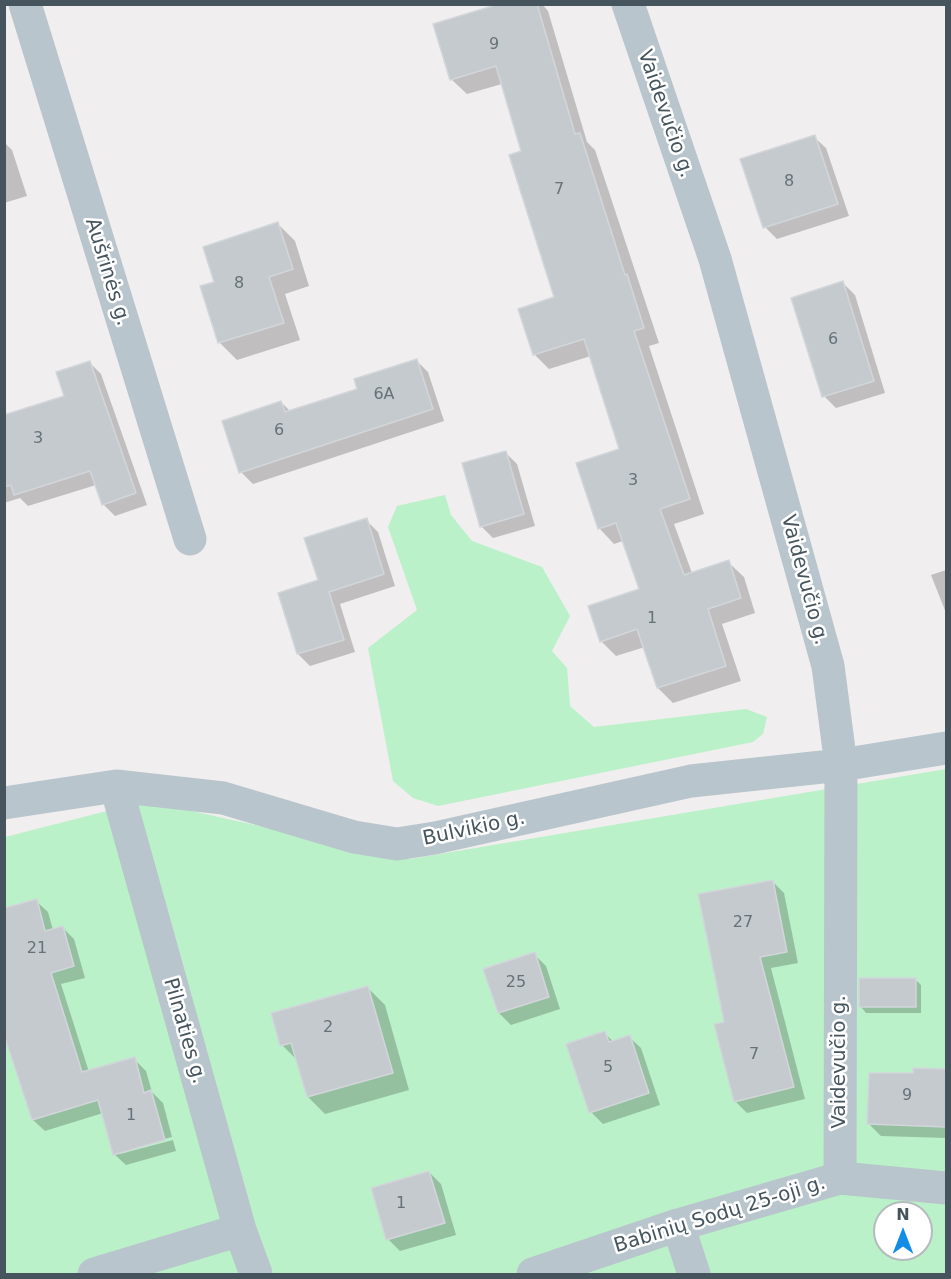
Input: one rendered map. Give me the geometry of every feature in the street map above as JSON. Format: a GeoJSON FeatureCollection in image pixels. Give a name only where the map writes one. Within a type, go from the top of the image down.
{"type":"FeatureCollection","features":[{"type":"Feature","properties":{"kind":"street","name":"Aušrinės g."},"geometry":{"type":"LineString","coordinates":[[25,4],[190,539]]}},
{"type":"Feature","properties":{"kind":"street","name":"Vaidevučio g."},"geometry":{"type":"LineString","coordinates":[[628,4],[715,259],[828,666],[841,765],[840,1178]]}},
{"type":"Feature","properties":{"kind":"street","name":"Bulvikio g."},"geometry":{"type":"LineString","coordinates":[[4,803],[116,786],[224,798],[354,837],[397,844],[435,838],[691,781],[841,765],[946,748]]}},
{"type":"Feature","properties":{"kind":"street","name":"Pilnaties g."},"geometry":{"type":"LineString","coordinates":[[116,786],[240,1230],[256,1275]]}},
{"type":"Feature","properties":{"kind":"street","name":"Babinių Sodų 25-oji g."},"geometry":{"type":"LineString","coordinates":[[533,1275],[678,1225],[840,1178],[946,1188]]}},
{"type":"Feature","properties":{"kind":"street"},"geometry":{"type":"LineString","coordinates":[[678,1225],[694,1275]]}},
{"type":"Feature","properties":{"kind":"street"},"geometry":{"type":"LineString","coordinates":[[94,1275],[240,1230]]}},
{"type":"Feature","properties":{"kind":"green space"},"geometry":{"type":"Polygon","coordinates":[[[445,495],[451,515],[472,541],[542,567],[570,616],[552,651],[567,668],[570,706],[594,727],[746,709],[767,717],[763,734],[753,742],[438,806],[413,798],[393,781],[368,648],[417,610],[388,527],[397,506],[445,495]]]}},
{"type":"Feature","properties":{"kind":"green space"},"geometry":{"type":"Polygon","coordinates":[[[946,769],[946,1274],[5,1274],[5,837],[146,801],[410,859],[946,769]]]}},
{"type":"Feature","properties":{"kind":"building"},"geometry":{"type":"Polygon","coordinates":[[[499,4],[537,4],[575,134],[580,133],[625,275],[627,274],[644,328],[634,331],[690,499],[660,509],[684,575],[729,560],[741,598],[708,609],[726,666],[657,688],[637,629],[600,642],[588,606],[639,589],[616,523],[598,529],[576,463],[619,449],[584,339],[533,355],[518,309],[554,297],[509,155],[521,151],[496,66],[450,80],[433,24],[499,4]]]}},
{"type":"Feature","properties":{"kind":"building"},"geometry":{"type":"Polygon","coordinates":[[[815,135],[838,204],[763,228],[740,159],[815,135]]]}},
{"type":"Feature","properties":{"kind":"building"},"geometry":{"type":"Polygon","coordinates":[[[278,222],[293,269],[269,277],[284,323],[218,343],[200,286],[214,282],[203,247],[278,222]]]}},
{"type":"Feature","properties":{"kind":"building"},"geometry":{"type":"Polygon","coordinates":[[[843,281],[874,381],[822,397],[791,298],[843,281]]]}},
{"type":"Feature","properties":{"kind":"building"},"geometry":{"type":"Polygon","coordinates":[[[417,359],[433,409],[239,473],[222,421],[281,401],[285,412],[357,389],[354,379],[417,359]]]}},
{"type":"Feature","properties":{"kind":"building"},"geometry":{"type":"Polygon","coordinates":[[[90,361],[136,493],[102,505],[90,471],[14,495],[11,485],[4,487],[4,415],[64,396],[56,372],[90,361]]]}},
{"type":"Feature","properties":{"kind":"building"},"geometry":{"type":"Polygon","coordinates":[[[506,451],[524,514],[480,527],[462,463],[506,451]]]}},
{"type":"Feature","properties":{"kind":"building"},"geometry":{"type":"Polygon","coordinates":[[[367,518],[384,574],[329,592],[344,640],[297,654],[278,593],[318,580],[304,538],[367,518]]]}},
{"type":"Feature","properties":{"kind":"building"},"geometry":{"type":"Polygon","coordinates":[[[773,880],[787,952],[760,957],[794,1087],[734,1102],[714,1024],[724,1022],[698,894],[773,880]]]}},
{"type":"Feature","properties":{"kind":"building"},"geometry":{"type":"Polygon","coordinates":[[[37,899],[45,931],[63,926],[74,966],[51,973],[82,1072],[135,1057],[144,1093],[151,1090],[165,1140],[113,1155],[98,1100],[32,1120],[4,1035],[4,908],[37,899]]]}},
{"type":"Feature","properties":{"kind":"building"},"geometry":{"type":"Polygon","coordinates":[[[535,952],[549,997],[498,1013],[483,969],[535,952]]]}},
{"type":"Feature","properties":{"kind":"building"},"geometry":{"type":"Polygon","coordinates":[[[859,978],[916,978],[916,1007],[859,1007],[859,978]]]}},
{"type":"Feature","properties":{"kind":"building"},"geometry":{"type":"Polygon","coordinates":[[[368,986],[393,1073],[307,1097],[291,1043],[280,1046],[271,1013],[368,986]]]}},
{"type":"Feature","properties":{"kind":"building"},"geometry":{"type":"Polygon","coordinates":[[[605,1031],[609,1042],[630,1035],[649,1093],[589,1113],[566,1044],[605,1031]]]}},
{"type":"Feature","properties":{"kind":"building"},"geometry":{"type":"Polygon","coordinates":[[[913,1068],[946,1069],[946,1127],[867,1124],[869,1073],[913,1073],[913,1068]]]}},
{"type":"Feature","properties":{"kind":"building"},"geometry":{"type":"Polygon","coordinates":[[[429,1171],[445,1223],[386,1240],[371,1188],[429,1171]]]}}]}
